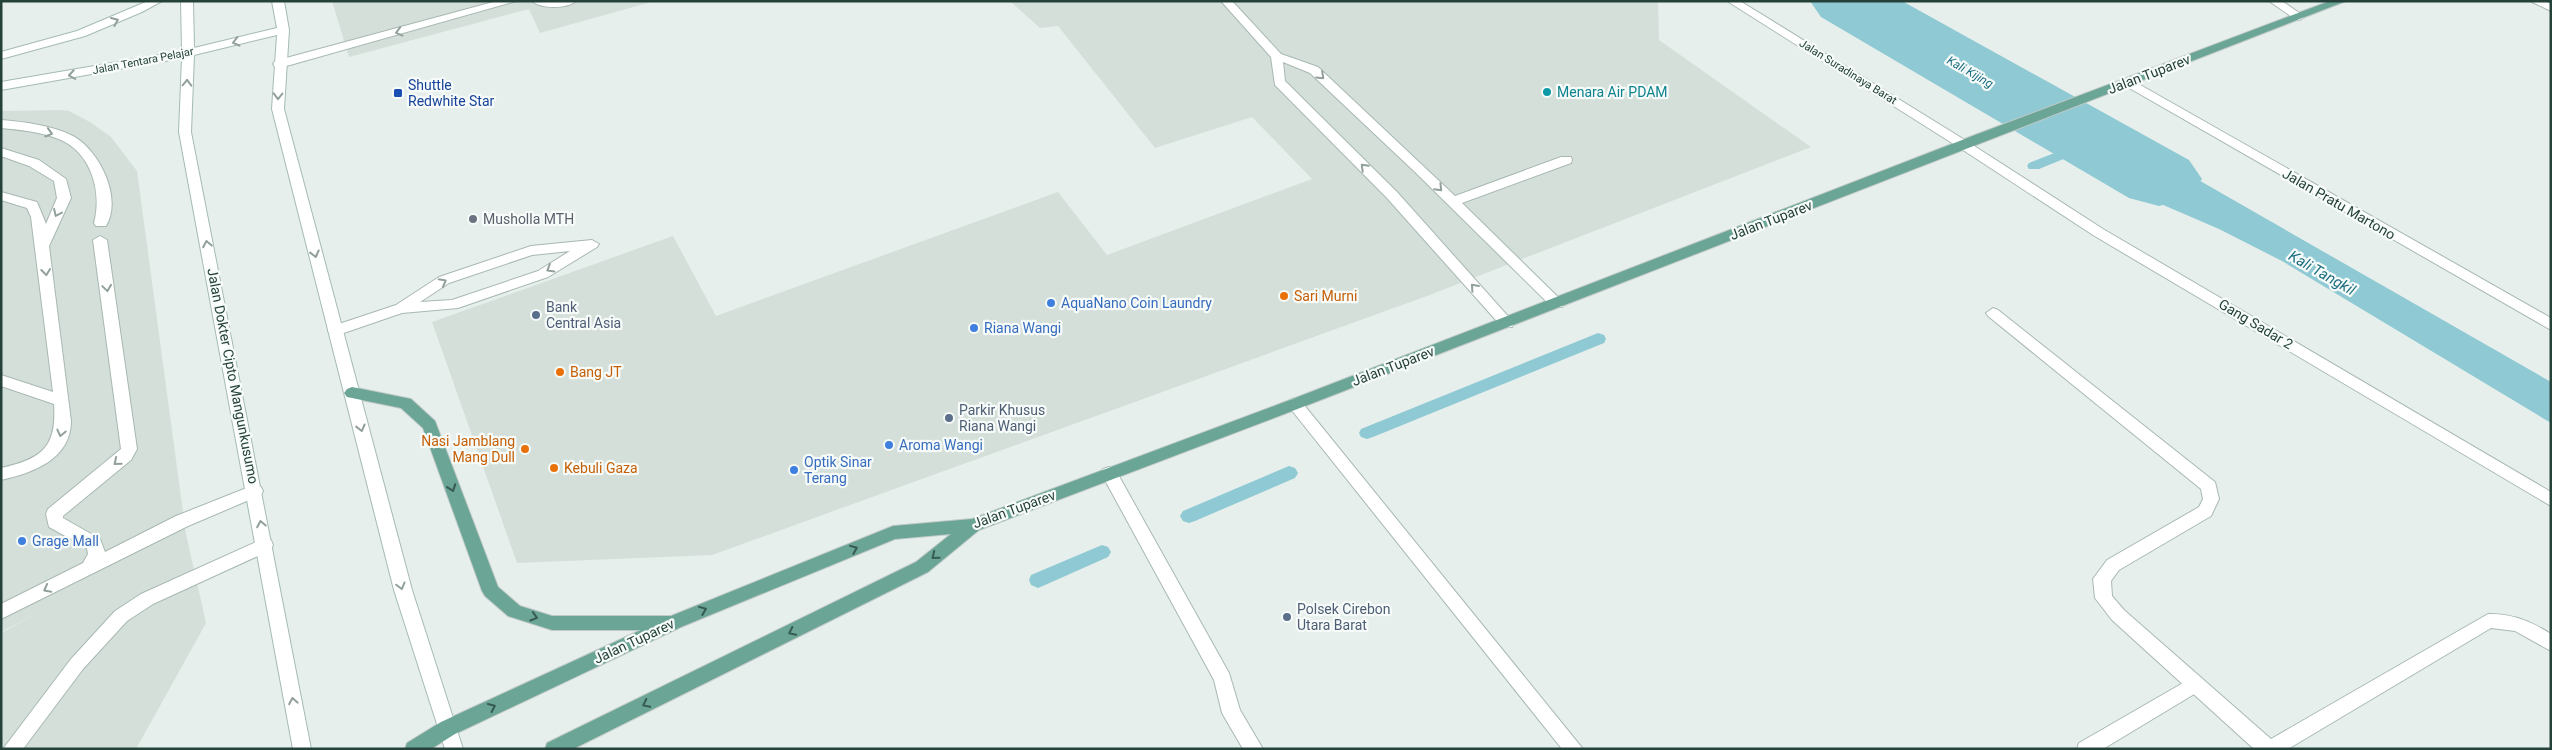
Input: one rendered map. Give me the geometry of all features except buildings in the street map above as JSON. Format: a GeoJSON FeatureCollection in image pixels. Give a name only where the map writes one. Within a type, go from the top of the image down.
{"type":"FeatureCollection","features":[{"type":"Feature","properties":{"kind":"main road"},"geometry":{"type":"LineString","coordinates":[[1,56],[40,48],[84,34],[157,1]]}},
{"type":"Feature","properties":{"kind":"main road","name":"Jalan Dokter Cipto Mangunkusumo"},"geometry":{"type":"LineString","coordinates":[[187,1],[189,53],[185,132],[255,491],[302,749]]}},
{"type":"Feature","properties":{"kind":"main road"},"geometry":{"type":"LineString","coordinates":[[278,1],[283,30],[279,64],[278,109],[402,590],[454,749]]}},
{"type":"Feature","properties":{"kind":"main road"},"geometry":{"type":"LineString","coordinates":[[279,64],[511,1]]}},
{"type":"Feature","properties":{"kind":"main road"},"geometry":{"type":"LineString","coordinates":[[537,1],[561,4],[571,1]]}},
{"type":"Feature","properties":{"kind":"main road"},"geometry":{"type":"LineString","coordinates":[[1226,1],[1277,56],[1314,70],[1557,304]]}},
{"type":"Feature","properties":{"kind":"main road","name":"Jalan Suradinaya Barat"},"geometry":{"type":"LineString","coordinates":[[1732,1],[1964,144]]}},
{"type":"Feature","properties":{"kind":"main road"},"geometry":{"type":"LineString","coordinates":[[2274,1],[2299,17]]}},
{"type":"Feature","properties":{"kind":"main road","name":"Jalan Tuparev"},"geometry":{"type":"LineString","coordinates":[[414,749],[448,728],[674,622],[893,533],[973,525],[1557,304],[1979,138],[2342,1]]}},
{"type":"Feature","properties":{"kind":"main road"},"geometry":{"type":"LineString","coordinates":[[2534,1],[2550,6]]}},
{"type":"Feature","properties":{"kind":"main road","name":"Jalan Tentara Pelajar"},"geometry":{"type":"LineString","coordinates":[[1,86],[189,53],[283,30]]}},
{"type":"Feature","properties":{"kind":"main road"},"geometry":{"type":"LineString","coordinates":[[1277,56],[1279,82],[1392,195],[1507,323]]}},
{"type":"Feature","properties":{"kind":"main road","name":"Jalan Pratu Martono"},"geometry":{"type":"LineString","coordinates":[[2122,84],[2551,325]]}},
{"type":"Feature","properties":{"kind":"main road"},"geometry":{"type":"LineString","coordinates":[[1,124],[20,125],[71,140],[100,175],[106,205],[101,223]]}},
{"type":"Feature","properties":{"kind":"main road","name":"Gang Sadar 2"},"geometry":{"type":"LineString","coordinates":[[1964,144],[2098,232],[2551,500]]}},
{"type":"Feature","properties":{"kind":"main road"},"geometry":{"type":"LineString","coordinates":[[1,152],[34,163],[60,179],[64,198],[43,244]]}},
{"type":"Feature","properties":{"kind":"main road"},"geometry":{"type":"LineString","coordinates":[[1452,202],[1566,160]]}},
{"type":"Feature","properties":{"kind":"main road"},"geometry":{"type":"LineString","coordinates":[[1,196],[32,205],[38,217],[62,400],[63,429],[58,445],[48,455],[19,470],[1,474]]}},
{"type":"Feature","properties":{"kind":"main road"},"geometry":{"type":"LineString","coordinates":[[90,566],[97,554],[94,544],[55,522],[54,514],[125,456],[129,449],[100,240]]}},
{"type":"Feature","properties":{"kind":"main road"},"geometry":{"type":"LineString","coordinates":[[335,331],[401,308],[444,280],[531,251],[592,244],[543,274],[453,305],[401,308]]}},
{"type":"Feature","properties":{"kind":"main road"},"geometry":{"type":"LineString","coordinates":[[1993,313],[2209,486],[2211,499],[2205,511],[2113,565],[2102,579],[2104,598],[2118,615],[2269,749],[2488,622],[2513,622],[2530,630],[2551,644]]}},
{"type":"Feature","properties":{"kind":"main road"},"geometry":{"type":"LineString","coordinates":[[1,380],[62,400]]}},
{"type":"Feature","properties":{"kind":"main road"},"geometry":{"type":"LineString","coordinates":[[352,393],[406,403],[430,425],[491,592],[514,611],[552,623],[674,622]]}},
{"type":"Feature","properties":{"kind":"main road"},"geometry":{"type":"LineString","coordinates":[[1295,404],[1574,749]]}},
{"type":"Feature","properties":{"kind":"main road"},"geometry":{"type":"LineString","coordinates":[[1109,473],[1223,679],[1231,714],[1254,749]]}},
{"type":"Feature","properties":{"kind":"main road"},"geometry":{"type":"LineString","coordinates":[[1,612],[182,521],[255,491]]}},
{"type":"Feature","properties":{"kind":"main road"},"geometry":{"type":"LineString","coordinates":[[554,749],[922,567],[973,525]]}},
{"type":"Feature","properties":{"kind":"main road"},"geometry":{"type":"LineString","coordinates":[[12,749],[76,664],[121,616],[147,599],[265,545]]}},
{"type":"Feature","properties":{"kind":"main road"},"geometry":{"type":"LineString","coordinates":[[2086,749],[2195,684]]}},
{"type":"Feature","properties":{"kind":"shaded area"},"geometry":{"type":"Polygon","coordinates":[[[332,1],[655,1],[540,33],[529,9],[349,57],[332,1]]]}},
{"type":"Feature","properties":{"kind":"shaded area"},"geometry":{"type":"Polygon","coordinates":[[[1010,1],[1658,1],[1659,40],[1811,147],[1427,296],[712,555],[517,563],[432,322],[673,236],[716,316],[1058,192],[1107,255],[1312,179],[1252,117],[1155,148],[1058,26],[1040,28],[1010,1]]]}},
{"type":"Feature","properties":{"kind":"shaded area"},"geometry":{"type":"Polygon","coordinates":[[[1,111],[69,111],[90,122],[111,137],[137,171],[186,534],[206,623],[136,749],[1,749],[1,633],[40,612],[1,632],[1,111]]]}},
{"type":"Feature","properties":{"kind":"water","name":"Kali Tangkil"},"geometry":{"type":"Polygon","coordinates":[[[2071,107],[2551,382],[2551,423],[2282,261],[2219,229],[2161,204],[2112,173],[2051,144],[2028,120],[2071,107]]]}},
{"type":"Feature","properties":{"kind":"waterway","name":"Kali Kijing"},"geometry":{"type":"LineString","coordinates":[[1847,1],[2159,179]]}},
{"type":"Feature","properties":{"kind":"waterway"},"geometry":{"type":"LineString","coordinates":[[2034,166],[2088,144]]}},
{"type":"Feature","properties":{"kind":"waterway"},"geometry":{"type":"LineString","coordinates":[[1367,433],[1598,339]]}},
{"type":"Feature","properties":{"kind":"waterway"},"geometry":{"type":"LineString","coordinates":[[1189,516],[1289,473]]}},
{"type":"Feature","properties":{"kind":"waterway"},"geometry":{"type":"LineString","coordinates":[[1038,580],[1102,552]]}},
{"type":"Feature","properties":{"kind":"place","name":"Menara Air PDAM"},"geometry":{"type":"Point","coordinates":[1547,92]}},
{"type":"Feature","properties":{"kind":"place","name":"Shuttle Redwhite Star"},"geometry":{"type":"Point","coordinates":[398,93]}},
{"type":"Feature","properties":{"kind":"place","name":"Musholla MTH"},"geometry":{"type":"Point","coordinates":[473,219]}},
{"type":"Feature","properties":{"kind":"place","name":"Sari Murni"},"geometry":{"type":"Point","coordinates":[1284,296]}},
{"type":"Feature","properties":{"kind":"place","name":"AquaNano Coin Laundry"},"geometry":{"type":"Point","coordinates":[1051,303]}},
{"type":"Feature","properties":{"kind":"place","name":"Bank Central Asia"},"geometry":{"type":"Point","coordinates":[536,315]}},
{"type":"Feature","properties":{"kind":"place","name":"Riana Wangi"},"geometry":{"type":"Point","coordinates":[974,328]}},
{"type":"Feature","properties":{"kind":"place","name":"Bang JT"},"geometry":{"type":"Point","coordinates":[560,372]}},
{"type":"Feature","properties":{"kind":"place","name":"Parkir Khusus Riana Wangi"},"geometry":{"type":"Point","coordinates":[949,418]}},
{"type":"Feature","properties":{"kind":"place","name":"Aroma Wangi"},"geometry":{"type":"Point","coordinates":[889,445]}},
{"type":"Feature","properties":{"kind":"place","name":"Nasi Jamblang Mang Dull"},"geometry":{"type":"Point","coordinates":[525,449]}},
{"type":"Feature","properties":{"kind":"place","name":"Kebuli Gaza"},"geometry":{"type":"Point","coordinates":[554,468]}},
{"type":"Feature","properties":{"kind":"place","name":"Optik Sinar Terang"},"geometry":{"type":"Point","coordinates":[794,470]}},
{"type":"Feature","properties":{"kind":"place","name":"Grage Mall"},"geometry":{"type":"Point","coordinates":[22,541]}},
{"type":"Feature","properties":{"kind":"place","name":"Polsek Cirebon Utara Barat"},"geometry":{"type":"Point","coordinates":[1287,617]}}]}
